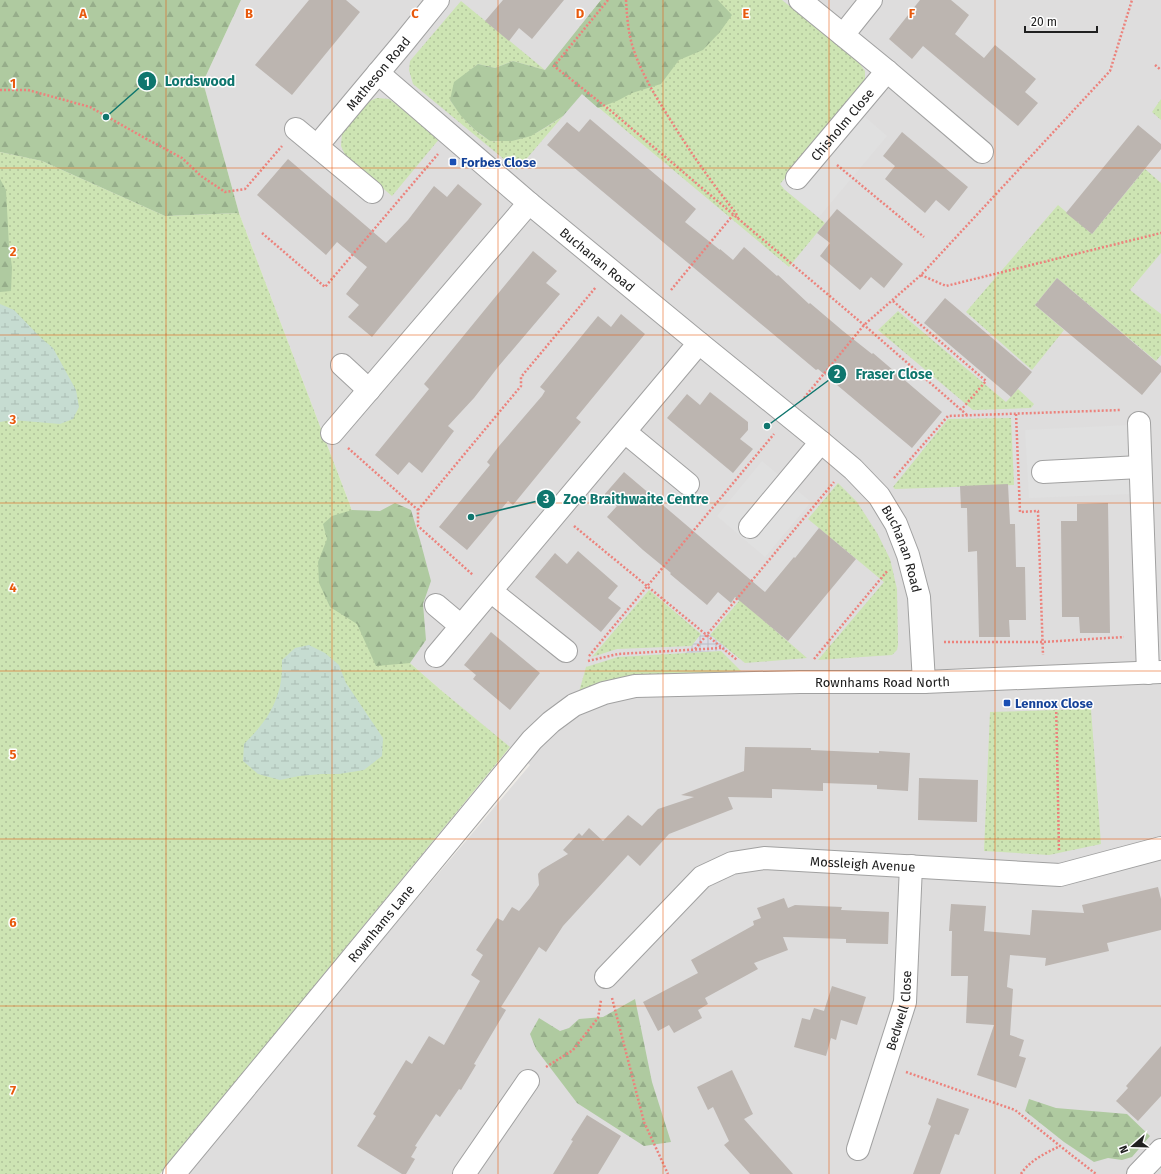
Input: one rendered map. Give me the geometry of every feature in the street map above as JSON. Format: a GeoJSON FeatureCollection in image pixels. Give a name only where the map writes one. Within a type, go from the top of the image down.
{"type":"FeatureCollection","features":[{"type":"Feature","properties":{"kind":"street","name":"Matheson Road"},"geometry":{"type":"LineString","coordinates":[[317,146],[438,0]]}},
{"type":"Feature","properties":{"kind":"street"},"geometry":{"type":"LineString","coordinates":[[800,0],[887,71],[982,152]]}},
{"type":"Feature","properties":{"kind":"street"},"geometry":{"type":"LineString","coordinates":[[843,35],[871,0]]}},
{"type":"Feature","properties":{"kind":"street","name":"Chisholm Close"},"geometry":{"type":"LineString","coordinates":[[797,178],[887,71]]}},
{"type":"Feature","properties":{"kind":"street","name":"Buchanan Road"},"geometry":{"type":"LineString","coordinates":[[378,74],[529,203],[822,442],[853,469],[879,496],[896,524],[908,555],[919,597],[924,682]]}},
{"type":"Feature","properties":{"kind":"street"},"geometry":{"type":"LineString","coordinates":[[296,129],[372,192]]}},
{"type":"Feature","properties":{"kind":"street"},"geometry":{"type":"LineString","coordinates":[[332,434],[529,203]]}},
{"type":"Feature","properties":{"kind":"street"},"geometry":{"type":"LineString","coordinates":[[436,656],[492,592],[699,343]]}},
{"type":"Feature","properties":{"kind":"street"},"geometry":{"type":"LineString","coordinates":[[342,365],[369,390]]}},
{"type":"Feature","properties":{"kind":"street"},"geometry":{"type":"LineString","coordinates":[[1131,416],[1140,467],[1147,635],[1154,673]]}},
{"type":"Feature","properties":{"kind":"street"},"geometry":{"type":"LineString","coordinates":[[625,432],[688,484]]}},
{"type":"Feature","properties":{"kind":"street"},"geometry":{"type":"LineString","coordinates":[[750,526],[822,442]]}},
{"type":"Feature","properties":{"kind":"street"},"geometry":{"type":"LineString","coordinates":[[1043,472],[1140,467]]}},
{"type":"Feature","properties":{"kind":"street"},"geometry":{"type":"LineString","coordinates":[[492,592],[566,651]]}},
{"type":"Feature","properties":{"kind":"street"},"geometry":{"type":"LineString","coordinates":[[436,605],[461,626]]}},
{"type":"Feature","properties":{"kind":"street","name":"Rownhams Road North"},"geometry":{"type":"LineString","coordinates":[[604,693],[634,686],[924,682],[1049,669],[1154,673]]}},
{"type":"Feature","properties":{"kind":"street","name":"Rownhams Lane"},"geometry":{"type":"LineString","coordinates":[[174,1174],[532,740],[551,722],[574,705],[604,693]]}},
{"type":"Feature","properties":{"kind":"street","name":"Mossleigh Avenue"},"geometry":{"type":"LineString","coordinates":[[606,977],[702,877],[732,863],[764,858],[1060,875],[1161,848]]}},
{"type":"Feature","properties":{"kind":"street","name":"Bedwell Close"},"geometry":{"type":"LineString","coordinates":[[858,1150],[905,1002],[911,866]]}},
{"type":"Feature","properties":{"kind":"street"},"geometry":{"type":"LineString","coordinates":[[464,1174],[528,1081]]}},
{"type":"Feature","properties":{"kind":"street"},"geometry":{"type":"LineString","coordinates":[[1138,1174],[1161,1150]]}},
{"type":"Feature","properties":{"kind":"path"},"geometry":{"type":"LineString","coordinates":[[608,0],[554,66],[616,116],[864,325],[968,415]]}},
{"type":"Feature","properties":{"kind":"path"},"geometry":{"type":"LineString","coordinates":[[626,0],[628,28],[633,49],[643,72],[675,129],[717,189],[736,213],[738,219]]}},
{"type":"Feature","properties":{"kind":"path"},"geometry":{"type":"LineString","coordinates":[[722,648],[618,654],[583,662],[864,325],[921,275],[1110,71],[1132,0]]}},
{"type":"Feature","properties":{"kind":"path"},"geometry":{"type":"LineString","coordinates":[[1155,65],[1161,70]]}},
{"type":"Feature","properties":{"kind":"path"},"geometry":{"type":"LineString","coordinates":[[0,90],[28,90],[90,107],[182,158],[201,176],[226,192],[244,189],[296,129]]}},
{"type":"Feature","properties":{"kind":"path"},"geometry":{"type":"LineString","coordinates":[[262,233],[326,287],[452,137]]}},
{"type":"Feature","properties":{"kind":"path"},"geometry":{"type":"LineString","coordinates":[[820,151],[924,237]]}},
{"type":"Feature","properties":{"kind":"path"},"geometry":{"type":"LineString","coordinates":[[656,308],[733,215]]}},
{"type":"Feature","properties":{"kind":"path"},"geometry":{"type":"LineString","coordinates":[[921,275],[946,286],[1161,233]]}},
{"type":"Feature","properties":{"kind":"path"},"geometry":{"type":"LineString","coordinates":[[492,592],[418,526],[418,510],[522,386],[521,377],[611,270]]}},
{"type":"Feature","properties":{"kind":"path"},"geometry":{"type":"LineString","coordinates":[[893,301],[986,381],[961,410]]}},
{"type":"Feature","properties":{"kind":"path"},"geometry":{"type":"LineString","coordinates":[[1016,414],[1020,512],[1038,511],[1043,642],[1049,669],[1060,875]]}},
{"type":"Feature","properties":{"kind":"path"},"geometry":{"type":"LineString","coordinates":[[879,496],[948,416],[1016,414],[1131,416]]}},
{"type":"Feature","properties":{"kind":"path"},"geometry":{"type":"LineString","coordinates":[[332,434],[418,510]]}},
{"type":"Feature","properties":{"kind":"path"},"geometry":{"type":"LineString","coordinates":[[694,649],[839,477]]}},
{"type":"Feature","properties":{"kind":"path"},"geometry":{"type":"LineString","coordinates":[[572,524],[648,585],[703,632]]}},
{"type":"Feature","properties":{"kind":"path"},"geometry":{"type":"LineString","coordinates":[[811,662],[890,568]]}},
{"type":"Feature","properties":{"kind":"path"},"geometry":{"type":"LineString","coordinates":[[921,642],[1043,642],[1147,635]]}},
{"type":"Feature","properties":{"kind":"path"},"geometry":{"type":"LineString","coordinates":[[528,1081],[534,1074],[573,1050],[598,1018],[606,977]]}},
{"type":"Feature","properties":{"kind":"path"},"geometry":{"type":"LineString","coordinates":[[606,977],[644,1122],[668,1174]]}},
{"type":"Feature","properties":{"kind":"path"},"geometry":{"type":"LineString","coordinates":[[885,1064],[1015,1110],[1096,1174]]}},
{"type":"Feature","properties":{"kind":"path"},"geometry":{"type":"LineString","coordinates":[[1021,1174],[1024,1169],[1039,1156],[1060,1146]]}},
{"type":"Feature","properties":{"kind":"shaded area"},"geometry":{"type":"Polygon","coordinates":[[[241,0],[1161,0],[1161,1174],[184,1174],[530,765],[410,663],[239,213],[203,82],[241,0]]]}},
{"type":"Feature","properties":{"kind":"shaded area"},"geometry":{"type":"Polygon","coordinates":[[[849,103],[887,136],[819,217],[784,189],[780,184],[849,103]]]}},
{"type":"Feature","properties":{"kind":"shaded area"},"geometry":{"type":"Polygon","coordinates":[[[1130,425],[1132,494],[1029,498],[1025,430],[1130,425]]]}},
{"type":"Feature","properties":{"kind":"shaded area"},"geometry":{"type":"Polygon","coordinates":[[[762,461],[811,502],[765,557],[717,516],[762,461]]]}},
{"type":"Feature","properties":{"kind":"shaded area"},"geometry":{"type":"Polygon","coordinates":[[[705,629],[708,633],[729,650],[686,653],[705,629]]]}},
{"type":"Feature","properties":{"kind":"green space"},"geometry":{"type":"Polygon","coordinates":[[[0,0],[241,0],[203,82],[239,213],[165,216],[42,161],[0,152],[0,0]]]}},
{"type":"Feature","properties":{"kind":"green space"},"geometry":{"type":"Polygon","coordinates":[[[601,0],[782,0],[857,60],[865,71],[865,84],[784,189],[825,223],[789,267],[549,66],[601,0]]]}},
{"type":"Feature","properties":{"kind":"green space"},"geometry":{"type":"Polygon","coordinates":[[[601,0],[718,0],[732,15],[720,32],[703,50],[679,60],[661,84],[632,93],[617,101],[598,108],[582,94],[563,116],[531,136],[512,141],[490,141],[475,130],[461,116],[450,100],[454,82],[478,64],[495,68],[513,61],[545,70],[601,0]]]}},
{"type":"Feature","properties":{"kind":"green space"},"geometry":{"type":"Polygon","coordinates":[[[461,1],[545,70],[513,61],[495,68],[478,64],[468,72],[450,100],[467,122],[477,132],[490,141],[495,141],[526,137],[534,134],[563,116],[517,170],[413,84],[409,70],[410,61],[461,1]]]}},
{"type":"Feature","properties":{"kind":"green space"},"geometry":{"type":"Polygon","coordinates":[[[377,98],[389,99],[440,138],[392,196],[346,157],[341,146],[342,133],[367,102],[377,98]]]}},
{"type":"Feature","properties":{"kind":"green space"},"geometry":{"type":"Polygon","coordinates":[[[1161,99],[1161,120],[1152,112],[1161,99]]]}},
{"type":"Feature","properties":{"kind":"green space"},"geometry":{"type":"Polygon","coordinates":[[[0,152],[42,161],[165,216],[239,213],[410,663],[510,747],[160,1174],[0,1174],[0,152]]]}},
{"type":"Feature","properties":{"kind":"green space"},"geometry":{"type":"Polygon","coordinates":[[[1145,169],[1161,183],[1161,253],[1130,290],[1161,314],[1161,355],[1156,361],[1057,278],[1035,305],[1064,330],[1032,370],[966,312],[1058,205],[1092,234],[1145,169]]]}},
{"type":"Feature","properties":{"kind":"green space"},"geometry":{"type":"Polygon","coordinates":[[[0,179],[6,190],[9,246],[12,267],[11,291],[0,292],[0,179]]]}},
{"type":"Feature","properties":{"kind":"green space"},"geometry":{"type":"Polygon","coordinates":[[[0,304],[14,310],[41,338],[53,348],[76,390],[79,407],[73,419],[60,424],[12,420],[0,422],[0,304]]]}},
{"type":"Feature","properties":{"kind":"green space"},"geometry":{"type":"Polygon","coordinates":[[[898,311],[1006,402],[1018,389],[1034,404],[1031,408],[973,410],[878,330],[898,311]]]}},
{"type":"Feature","properties":{"kind":"green space"},"geometry":{"type":"Polygon","coordinates":[[[1011,418],[1014,485],[895,489],[893,487],[948,419],[1011,418]]]}},
{"type":"Feature","properties":{"kind":"green space"},"geometry":{"type":"Polygon","coordinates":[[[838,483],[857,502],[877,533],[890,559],[897,589],[898,645],[897,650],[892,655],[818,660],[884,582],[808,519],[838,483]]]}},
{"type":"Feature","properties":{"kind":"green space"},"geometry":{"type":"Polygon","coordinates":[[[395,503],[411,510],[431,581],[423,604],[426,640],[410,663],[376,666],[357,624],[330,607],[319,583],[318,562],[327,539],[323,524],[332,516],[352,510],[380,511],[395,503]]]}},
{"type":"Feature","properties":{"kind":"green space"},"geometry":{"type":"Polygon","coordinates":[[[649,590],[701,634],[692,646],[617,649],[592,657],[649,590]]]}},
{"type":"Feature","properties":{"kind":"green space"},"geometry":{"type":"Polygon","coordinates":[[[740,600],[807,658],[745,663],[710,635],[740,600]]]}},
{"type":"Feature","properties":{"kind":"green space"},"geometry":{"type":"Polygon","coordinates":[[[309,645],[325,653],[339,665],[346,683],[383,738],[382,756],[364,770],[339,774],[299,776],[280,780],[258,774],[243,761],[244,744],[262,724],[271,711],[281,683],[282,660],[295,648],[309,645]]]}},
{"type":"Feature","properties":{"kind":"green space"},"geometry":{"type":"Polygon","coordinates":[[[721,651],[741,671],[646,676],[579,692],[586,667],[618,657],[721,651]]]}},
{"type":"Feature","properties":{"kind":"green space"},"geometry":{"type":"Polygon","coordinates":[[[1091,709],[1101,844],[1049,855],[984,851],[990,712],[1091,709]]]}},
{"type":"Feature","properties":{"kind":"green space"},"geometry":{"type":"Polygon","coordinates":[[[635,999],[652,1082],[671,1142],[644,1146],[577,1103],[536,1049],[530,1034],[539,1018],[560,1031],[569,1028],[579,1019],[603,1017],[635,999]]]}},
{"type":"Feature","properties":{"kind":"green space"},"geometry":{"type":"Polygon","coordinates":[[[1029,1099],[1056,1108],[1127,1114],[1150,1136],[1132,1157],[1122,1160],[1108,1158],[1094,1162],[1064,1142],[1025,1111],[1029,1099]]]}},
{"type":"Feature","properties":{"kind":"building"},"geometry":{"type":"Polygon","coordinates":[[[309,0],[346,0],[360,12],[292,95],[255,65],[309,0]]]}},
{"type":"Feature","properties":{"kind":"building"},"geometry":{"type":"Polygon","coordinates":[[[503,0],[564,0],[532,39],[519,28],[509,41],[485,21],[503,0]]]}},
{"type":"Feature","properties":{"kind":"building"},"geometry":{"type":"Polygon","coordinates":[[[920,0],[951,0],[969,15],[955,34],[984,58],[995,45],[1036,79],[1025,92],[1038,103],[1018,126],[923,46],[912,59],[889,39],[920,0]]]}},
{"type":"Feature","properties":{"kind":"building"},"geometry":{"type":"Polygon","coordinates":[[[590,119],[696,209],[685,222],[733,260],[744,247],[777,276],[778,275],[809,304],[810,303],[872,354],[873,353],[942,412],[912,448],[818,369],[816,370],[547,145],[567,122],[579,132],[590,119]]]}},
{"type":"Feature","properties":{"kind":"building"},"geometry":{"type":"Polygon","coordinates":[[[1138,125],[1161,144],[1161,149],[1092,234],[1066,213],[1138,125]]]}},
{"type":"Feature","properties":{"kind":"building"},"geometry":{"type":"Polygon","coordinates":[[[902,132],[968,187],[949,211],[936,200],[925,213],[885,179],[895,166],[883,156],[902,132]]]}},
{"type":"Feature","properties":{"kind":"building"},"geometry":{"type":"Polygon","coordinates":[[[288,159],[386,243],[408,220],[434,186],[447,197],[458,184],[482,204],[372,337],[348,317],[359,305],[346,294],[367,267],[337,242],[326,255],[257,195],[288,159]]]}},
{"type":"Feature","properties":{"kind":"building"},"geometry":{"type":"Polygon","coordinates":[[[837,209],[903,264],[884,288],[871,277],[860,290],[820,256],[830,243],[817,233],[837,209]]]}},
{"type":"Feature","properties":{"kind":"building"},"geometry":{"type":"Polygon","coordinates":[[[533,251],[557,271],[546,283],[560,294],[498,367],[474,398],[448,426],[454,431],[422,473],[409,462],[398,475],[375,455],[429,389],[424,384],[533,251]]]}},
{"type":"Feature","properties":{"kind":"building"},"geometry":{"type":"Polygon","coordinates":[[[1057,278],[1161,366],[1161,372],[1142,395],[1035,305],[1057,278]]]}},
{"type":"Feature","properties":{"kind":"building"},"geometry":{"type":"Polygon","coordinates":[[[945,298],[1032,372],[1011,397],[924,323],[945,298]]]}},
{"type":"Feature","properties":{"kind":"building"},"geometry":{"type":"Polygon","coordinates":[[[621,314],[645,334],[576,418],[581,422],[513,505],[508,501],[467,550],[439,527],[490,465],[487,462],[499,446],[542,396],[545,391],[540,387],[598,316],[611,327],[621,314]]]}},
{"type":"Feature","properties":{"kind":"building"},"geometry":{"type":"Polygon","coordinates":[[[710,392],[748,422],[748,430],[740,439],[753,449],[733,473],[667,418],[687,394],[700,405],[710,392]]]}},
{"type":"Feature","properties":{"kind":"building"},"geometry":{"type":"Polygon","coordinates":[[[624,472],[765,592],[819,528],[856,559],[788,641],[735,597],[731,603],[718,592],[707,605],[607,517],[617,506],[604,495],[624,472]]]}},
{"type":"Feature","properties":{"kind":"building"},"geometry":{"type":"Polygon","coordinates":[[[1008,484],[1010,524],[1015,524],[1016,567],[1025,567],[1026,620],[1009,620],[1010,637],[979,637],[977,551],[968,552],[967,508],[961,508],[960,486],[1008,484]]]}},
{"type":"Feature","properties":{"kind":"building"},"geometry":{"type":"Polygon","coordinates":[[[1108,503],[1110,633],[1080,633],[1079,617],[1062,617],[1061,521],[1077,521],[1077,504],[1108,503]]]}},
{"type":"Feature","properties":{"kind":"building"},"geometry":{"type":"Polygon","coordinates":[[[578,551],[618,586],[608,598],[621,608],[601,632],[535,577],[555,553],[567,564],[578,551]]]}},
{"type":"Feature","properties":{"kind":"building"},"geometry":{"type":"Polygon","coordinates":[[[491,632],[540,673],[510,710],[473,679],[476,675],[464,665],[491,632]]]}},
{"type":"Feature","properties":{"kind":"building"},"geometry":{"type":"Polygon","coordinates":[[[745,747],[811,748],[811,750],[910,753],[908,791],[877,789],[877,785],[823,783],[823,791],[772,789],[772,798],[728,797],[733,809],[669,834],[640,866],[628,855],[563,926],[546,952],[539,947],[501,1007],[506,1010],[474,1064],[476,1065],[461,1090],[459,1089],[440,1117],[436,1114],[415,1146],[417,1147],[411,1157],[415,1159],[406,1174],[402,1174],[357,1146],[376,1116],[373,1114],[406,1060],[412,1064],[429,1036],[444,1045],[480,981],[471,975],[483,955],[476,950],[497,918],[503,921],[512,907],[519,911],[530,898],[539,885],[538,874],[541,870],[568,854],[563,850],[579,833],[582,836],[589,828],[603,841],[628,815],[642,826],[658,809],[694,797],[681,795],[744,771],[745,747]]]}},
{"type":"Feature","properties":{"kind":"building"},"geometry":{"type":"Polygon","coordinates":[[[919,778],[978,780],[977,822],[918,820],[919,778]]]}},
{"type":"Feature","properties":{"kind":"building"},"geometry":{"type":"Polygon","coordinates":[[[1158,887],[1161,899],[1161,930],[1107,943],[1109,951],[1045,966],[1046,958],[1010,955],[1007,987],[1013,989],[1010,1035],[1024,1040],[1019,1056],[1026,1058],[1016,1088],[977,1075],[994,1025],[966,1023],[968,976],[951,976],[952,931],[949,931],[951,904],[986,906],[984,931],[1030,935],[1032,910],[1084,913],[1082,905],[1158,887]]]}},
{"type":"Feature","properties":{"kind":"building"},"geometry":{"type":"Polygon","coordinates":[[[784,898],[788,908],[795,905],[842,907],[841,910],[889,912],[888,944],[846,943],[846,939],[783,937],[788,950],[754,963],[758,969],[705,998],[708,1004],[698,1010],[702,1018],[674,1033],[669,1025],[658,1031],[643,1002],[698,973],[691,960],[754,925],[753,921],[761,918],[757,908],[784,898]]]}},
{"type":"Feature","properties":{"kind":"building"},"geometry":{"type":"Polygon","coordinates":[[[832,986],[866,997],[857,1025],[841,1020],[836,1040],[831,1038],[826,1056],[794,1047],[802,1018],[810,1020],[814,1008],[824,1011],[832,986]]]}},
{"type":"Feature","properties":{"kind":"building"},"geometry":{"type":"Polygon","coordinates":[[[1161,1046],[1161,1096],[1138,1121],[1116,1101],[1128,1088],[1126,1086],[1161,1046]]]}},
{"type":"Feature","properties":{"kind":"building"},"geometry":{"type":"Polygon","coordinates":[[[732,1070],[753,1114],[744,1119],[793,1174],[750,1174],[724,1145],[729,1141],[713,1107],[708,1110],[697,1087],[732,1070]]]}},
{"type":"Feature","properties":{"kind":"building"},"geometry":{"type":"Polygon","coordinates":[[[937,1098],[969,1109],[959,1135],[955,1134],[940,1174],[913,1174],[931,1126],[928,1124],[937,1098]]]}},
{"type":"Feature","properties":{"kind":"building"},"geometry":{"type":"Polygon","coordinates":[[[587,1115],[621,1136],[598,1174],[553,1174],[573,1141],[571,1140],[587,1115]]]}},
{"type":"Feature","properties":{"kind":"place","name":"Lordswood"},"geometry":{"type":"Point","coordinates":[106,117]}},
{"type":"Feature","properties":{"kind":"place","name":"Forbes Close"},"geometry":{"type":"Point","coordinates":[453,162]}},
{"type":"Feature","properties":{"kind":"place","name":"Fraser Close"},"geometry":{"type":"Point","coordinates":[767,426]}},
{"type":"Feature","properties":{"kind":"place","name":"Zoe Braithwaite Centre"},"geometry":{"type":"Point","coordinates":[471,517]}},
{"type":"Feature","properties":{"kind":"place","name":"Lennox Close"},"geometry":{"type":"Point","coordinates":[1007,703]}}]}
